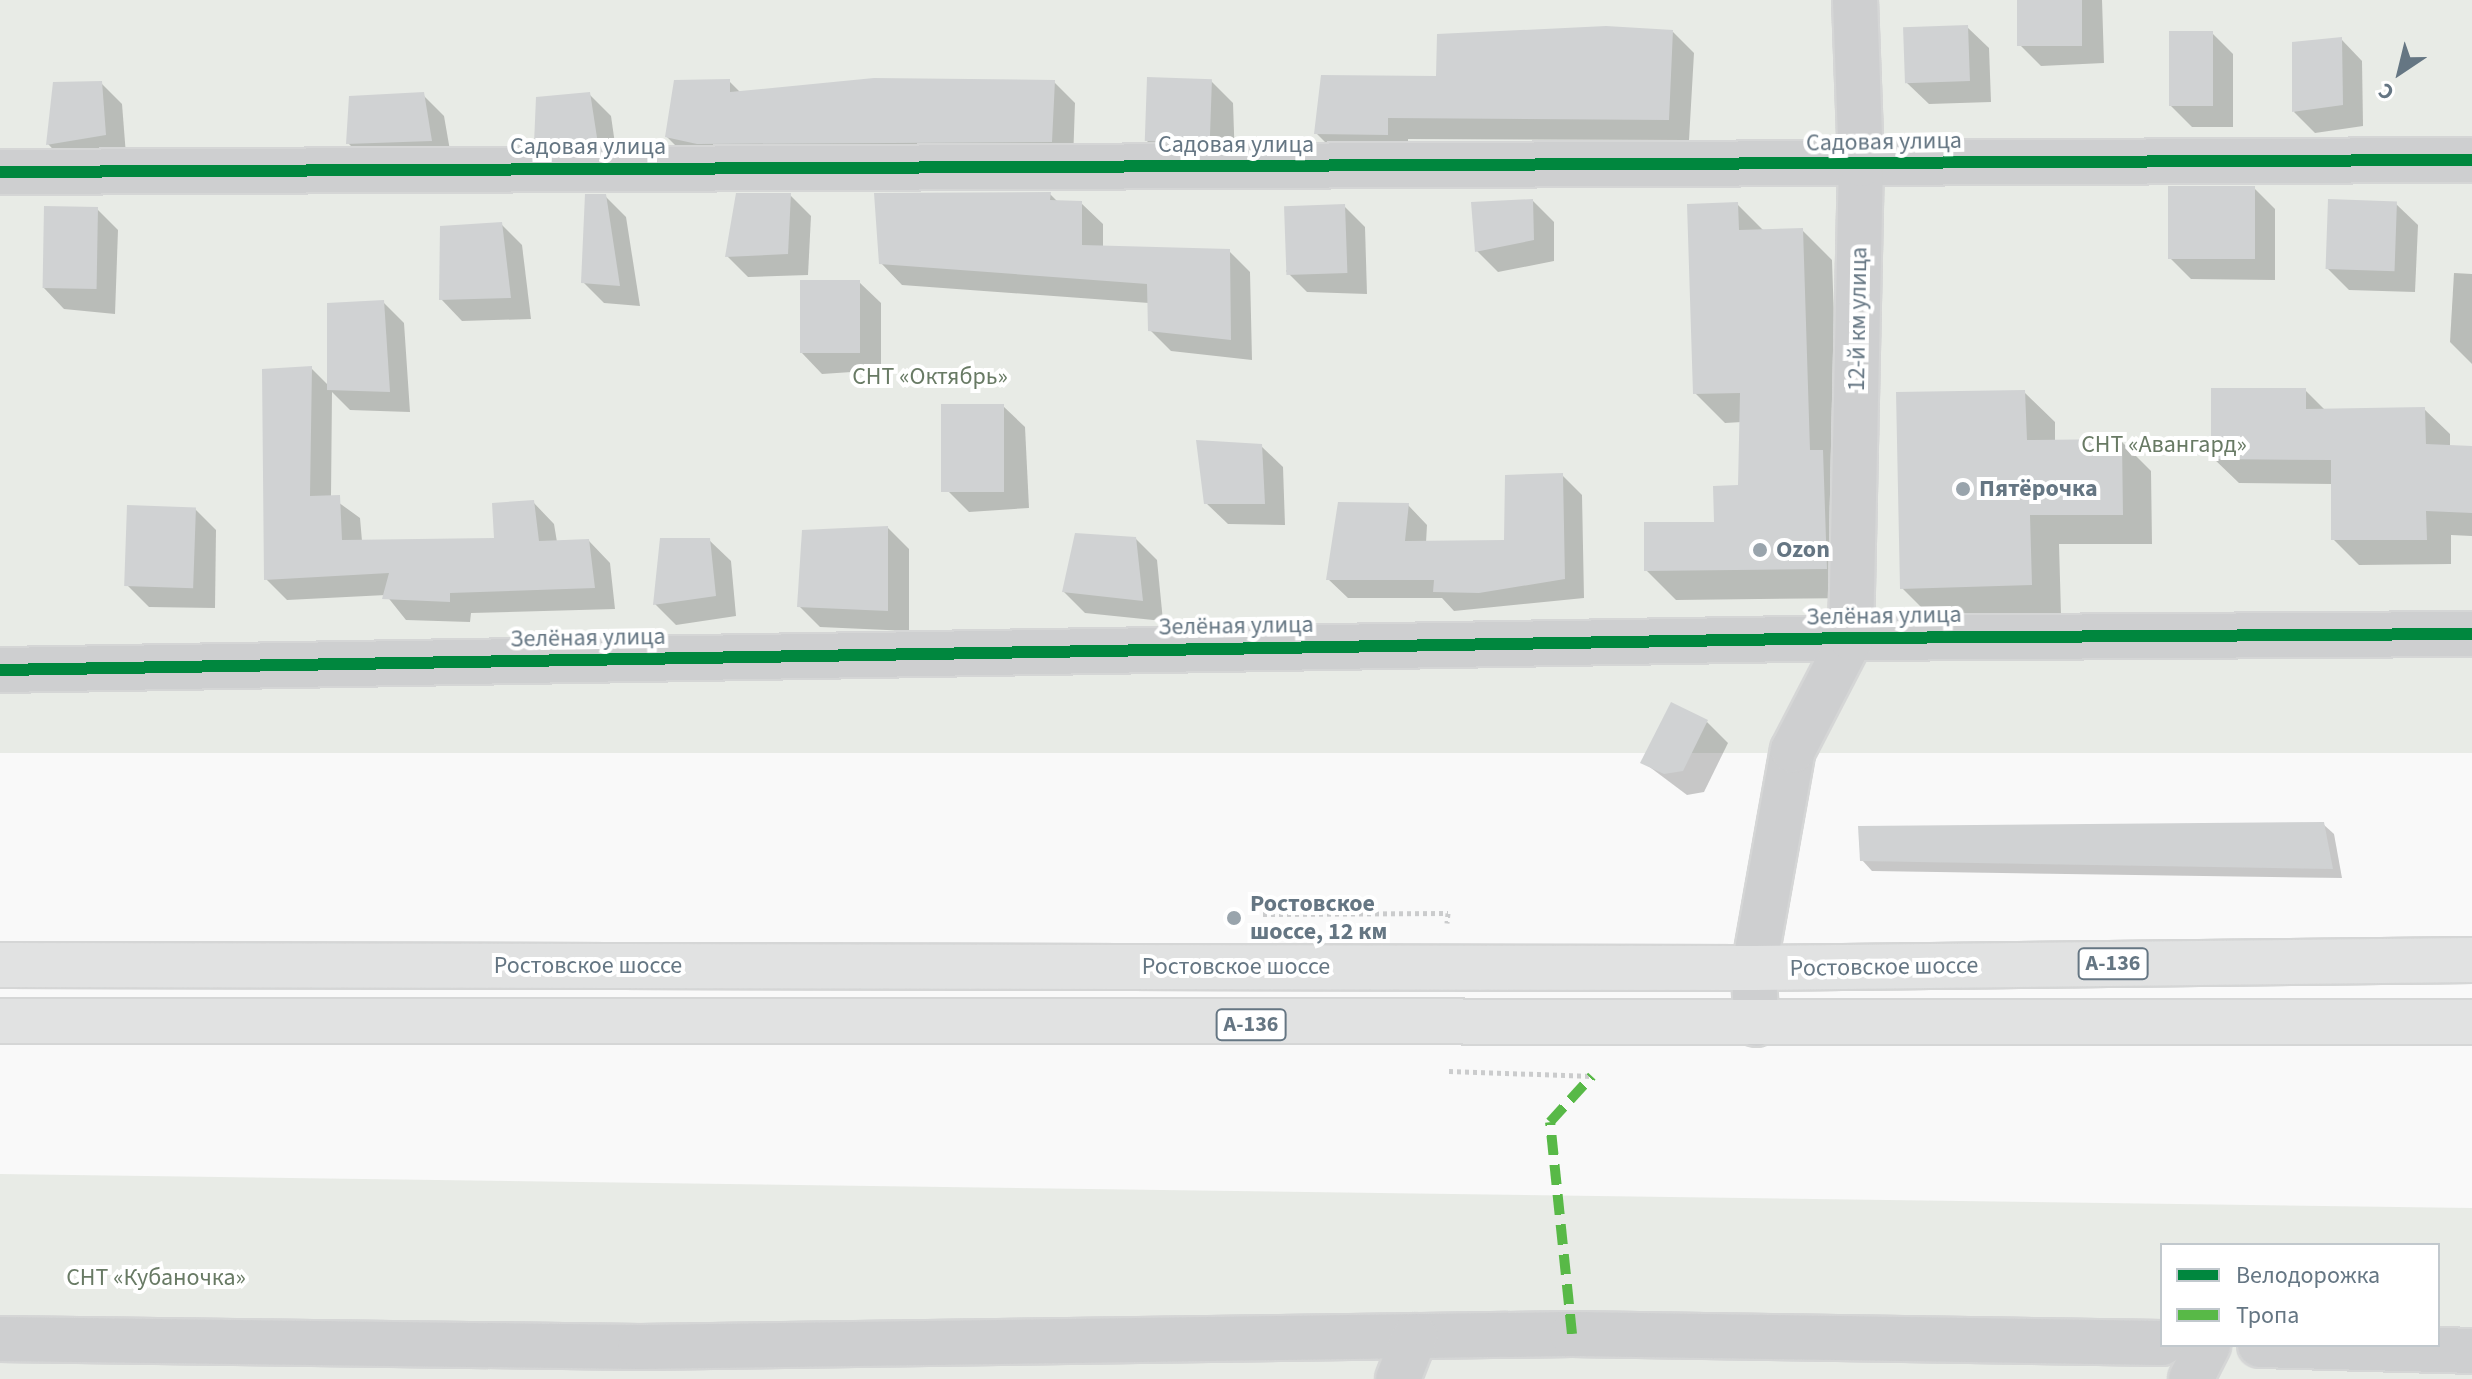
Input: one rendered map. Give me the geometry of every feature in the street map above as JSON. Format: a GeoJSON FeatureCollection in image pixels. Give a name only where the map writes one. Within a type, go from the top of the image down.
{"type":"FeatureCollection","features":[{"type":"Feature","properties":{"kind":"highway","name":"Ростовское шоссе"},"geometry":{"type":"LineString","coordinates":[[0,965],[1754,968],[2472,960]]}},
{"type":"Feature","properties":{"kind":"highway","name":"А-136"},"geometry":{"type":"LineString","coordinates":[[0,1021],[2472,1022]]}},
{"type":"Feature","properties":{"kind":"street","name":"12-й км улица"},"geometry":{"type":"LineString","coordinates":[[1851,638],[1861,164],[1855,0]]}},
{"type":"Feature","properties":{"kind":"street","name":"Садовая улица"},"geometry":{"type":"LineString","coordinates":[[0,172],[2472,160]]}},
{"type":"Feature","properties":{"kind":"street","name":"Зелёная улица"},"geometry":{"type":"LineString","coordinates":[[0,670],[1851,638],[2472,634]]}},
{"type":"Feature","properties":{"kind":"street"},"geometry":{"type":"LineString","coordinates":[[1756,1024],[1754,968],[1793,750],[1851,638]]}},
{"type":"Feature","properties":{"kind":"street"},"geometry":{"type":"LineString","coordinates":[[1398,1379],[1415,1336]]}},
{"type":"Feature","properties":{"kind":"street"},"geometry":{"type":"LineString","coordinates":[[0,1339],[257,1360],[633,1363],[1030,1360],[1415,1336],[2160,1343]]}},
{"type":"Feature","properties":{"kind":"street"},"geometry":{"type":"LineString","coordinates":[[1806,1379],[1827,1342]]}},
{"type":"Feature","properties":{"kind":"street"},"geometry":{"type":"LineString","coordinates":[[2191,1379],[2207,1347]]}},
{"type":"Feature","properties":{"kind":"street"},"geometry":{"type":"LineString","coordinates":[[2331,1347],[2472,1351]]}},
{"type":"Feature","properties":{"kind":"path"},"geometry":{"type":"LineString","coordinates":[[1263,914],[1448,913],[1446,941]]}},
{"type":"Feature","properties":{"kind":"path"},"geometry":{"type":"LineString","coordinates":[[1514,1074],[1592,1076]]}},
{"type":"Feature","properties":{"kind":"green space","name":"СНТ «Октябрь»"},"geometry":{"type":"Polygon","coordinates":[[[0,0],[2472,0],[2472,753],[0,753],[0,0]]]}},
{"type":"Feature","properties":{"kind":"green space","name":"СНТ «Кубаночка»"},"geometry":{"type":"Polygon","coordinates":[[[0,1174],[2472,1208],[2472,1379],[0,1379],[0,1174]]]}},
{"type":"Feature","properties":{"kind":"building"},"geometry":{"type":"Polygon","coordinates":[[[2017,0],[2082,0],[2082,46],[2017,46],[2017,0]]]}},
{"type":"Feature","properties":{"kind":"building"},"geometry":{"type":"Polygon","coordinates":[[[1968,25],[1970,81],[1905,83],[1903,27],[1968,25]]]}},
{"type":"Feature","properties":{"kind":"building"},"geometry":{"type":"Polygon","coordinates":[[[1606,26],[1673,30],[1669,120],[1388,118],[1388,135],[1314,134],[1321,75],[1436,76],[1437,34],[1606,26]]]}},
{"type":"Feature","properties":{"kind":"building"},"geometry":{"type":"Polygon","coordinates":[[[2169,31],[2213,31],[2213,106],[2169,106],[2169,31]]]}},
{"type":"Feature","properties":{"kind":"building"},"geometry":{"type":"Polygon","coordinates":[[[2342,37],[2343,105],[2292,112],[2292,42],[2342,37]]]}},
{"type":"Feature","properties":{"kind":"building"},"geometry":{"type":"Polygon","coordinates":[[[1147,77],[1212,79],[1210,143],[1145,141],[1147,77]]]}},
{"type":"Feature","properties":{"kind":"building"},"geometry":{"type":"Polygon","coordinates":[[[874,78],[1055,80],[1052,142],[697,144],[665,137],[674,80],[730,79],[730,92],[874,78]]]}},
{"type":"Feature","properties":{"kind":"building"},"geometry":{"type":"Polygon","coordinates":[[[102,81],[106,135],[46,145],[53,82],[102,81]]]}},
{"type":"Feature","properties":{"kind":"building"},"geometry":{"type":"Polygon","coordinates":[[[424,92],[432,141],[346,144],[349,96],[424,92]]]}},
{"type":"Feature","properties":{"kind":"building"},"geometry":{"type":"Polygon","coordinates":[[[590,92],[598,144],[534,144],[536,97],[590,92]]]}},
{"type":"Feature","properties":{"kind":"building"},"geometry":{"type":"Polygon","coordinates":[[[2168,186],[2255,186],[2255,259],[2168,259],[2168,186]]]}},
{"type":"Feature","properties":{"kind":"building"},"geometry":{"type":"Polygon","coordinates":[[[1051,192],[1050,200],[1082,201],[1082,245],[1230,249],[1231,340],[1148,331],[1147,284],[879,264],[874,193],[1051,192]]]}},
{"type":"Feature","properties":{"kind":"building"},"geometry":{"type":"Polygon","coordinates":[[[736,193],[791,193],[788,254],[725,257],[736,193]]]}},
{"type":"Feature","properties":{"kind":"building"},"geometry":{"type":"Polygon","coordinates":[[[585,194],[606,194],[620,286],[581,283],[585,194]]]}},
{"type":"Feature","properties":{"kind":"building"},"geometry":{"type":"Polygon","coordinates":[[[1533,199],[1534,240],[1475,252],[1471,202],[1533,199]]]}},
{"type":"Feature","properties":{"kind":"building"},"geometry":{"type":"Polygon","coordinates":[[[2328,199],[2397,201],[2395,271],[2326,269],[2328,199]]]}},
{"type":"Feature","properties":{"kind":"building"},"geometry":{"type":"Polygon","coordinates":[[[1738,202],[1739,230],[1803,228],[1810,450],[1823,450],[1827,569],[1644,571],[1644,522],[1714,522],[1713,486],[1738,485],[1740,393],[1693,394],[1687,204],[1738,202]]]}},
{"type":"Feature","properties":{"kind":"building"},"geometry":{"type":"Polygon","coordinates":[[[1345,204],[1347,273],[1286,275],[1284,206],[1345,204]]]}},
{"type":"Feature","properties":{"kind":"building"},"geometry":{"type":"Polygon","coordinates":[[[44,206],[98,207],[97,289],[43,288],[44,206]]]}},
{"type":"Feature","properties":{"kind":"building"},"geometry":{"type":"Polygon","coordinates":[[[502,222],[511,298],[439,300],[440,226],[502,222]]]}},
{"type":"Feature","properties":{"kind":"building"},"geometry":{"type":"Polygon","coordinates":[[[800,280],[860,280],[860,353],[800,353],[800,280]]]}},
{"type":"Feature","properties":{"kind":"building"},"geometry":{"type":"Polygon","coordinates":[[[384,300],[390,392],[327,390],[327,303],[384,300]]]}},
{"type":"Feature","properties":{"kind":"building"},"geometry":{"type":"Polygon","coordinates":[[[312,366],[310,496],[340,495],[342,540],[494,538],[492,503],[534,500],[539,541],[589,539],[595,588],[450,593],[450,602],[382,599],[389,573],[264,580],[262,369],[312,366]]]}},
{"type":"Feature","properties":{"kind":"building"},"geometry":{"type":"Polygon","coordinates":[[[2211,388],[2306,388],[2306,409],[2425,407],[2426,444],[2472,446],[2472,513],[2426,511],[2427,540],[2331,540],[2331,460],[2211,459],[2211,388]]]}},
{"type":"Feature","properties":{"kind":"building","name":"Пятёрочка"},"geometry":{"type":"Polygon","coordinates":[[[2025,390],[2027,440],[2122,439],[2123,515],[2030,515],[2032,585],[1900,589],[1896,392],[2025,390]]]}},
{"type":"Feature","properties":{"kind":"building"},"geometry":{"type":"Polygon","coordinates":[[[941,404],[1004,404],[1004,492],[941,492],[941,404]]]}},
{"type":"Feature","properties":{"kind":"building"},"geometry":{"type":"Polygon","coordinates":[[[1196,440],[1262,444],[1265,504],[1204,504],[1196,440]]]}},
{"type":"Feature","properties":{"kind":"building"},"geometry":{"type":"Polygon","coordinates":[[[1563,473],[1565,579],[1479,593],[1433,592],[1434,580],[1326,580],[1338,502],[1409,503],[1405,541],[1504,540],[1505,475],[1563,473]]]}},
{"type":"Feature","properties":{"kind":"building"},"geometry":{"type":"Polygon","coordinates":[[[127,505],[196,507],[193,588],[124,586],[127,505]]]}},
{"type":"Feature","properties":{"kind":"building"},"geometry":{"type":"Polygon","coordinates":[[[888,526],[888,611],[797,607],[802,530],[888,526]]]}},
{"type":"Feature","properties":{"kind":"building"},"geometry":{"type":"Polygon","coordinates":[[[1075,533],[1136,537],[1143,601],[1062,592],[1075,533]]]}},
{"type":"Feature","properties":{"kind":"building"},"geometry":{"type":"Polygon","coordinates":[[[660,538],[710,538],[716,596],[653,605],[660,538]]]}},
{"type":"Feature","properties":{"kind":"building"},"geometry":{"type":"Polygon","coordinates":[[[1671,702],[1708,720],[1683,771],[1664,774],[1640,763],[1671,702]]]}},
{"type":"Feature","properties":{"kind":"building"},"geometry":{"type":"Polygon","coordinates":[[[2324,822],[2333,869],[1860,861],[1858,826],[2324,822]]]}},
{"type":"Feature","properties":{"kind":"marked path"},"geometry":{"type":"LineString","coordinates":[[1572,1334],[1550,1122],[1592,1076]]}},
{"type":"Feature","properties":{"kind":"cycle path"},"geometry":{"type":"LineString","coordinates":[[0,172],[2472,160]]}},
{"type":"Feature","properties":{"kind":"cycle path"},"geometry":{"type":"LineString","coordinates":[[0,670],[1851,638],[2472,634]]}},
{"type":"Feature","properties":{"kind":"place","name":"Пятёрочка"},"geometry":{"type":"Point","coordinates":[1963,489]}},
{"type":"Feature","properties":{"kind":"place","name":"Ozon"},"geometry":{"type":"Point","coordinates":[1760,550]}},
{"type":"Feature","properties":{"kind":"place","name":"Ростовское шоссе, 12 км"},"geometry":{"type":"Point","coordinates":[1234,918]}},
{"type":"Feature","properties":{"kind":"park label","name":"СНТ «Авангард»"},"geometry":{"type":"Point","coordinates":[2164,445]}}]}
